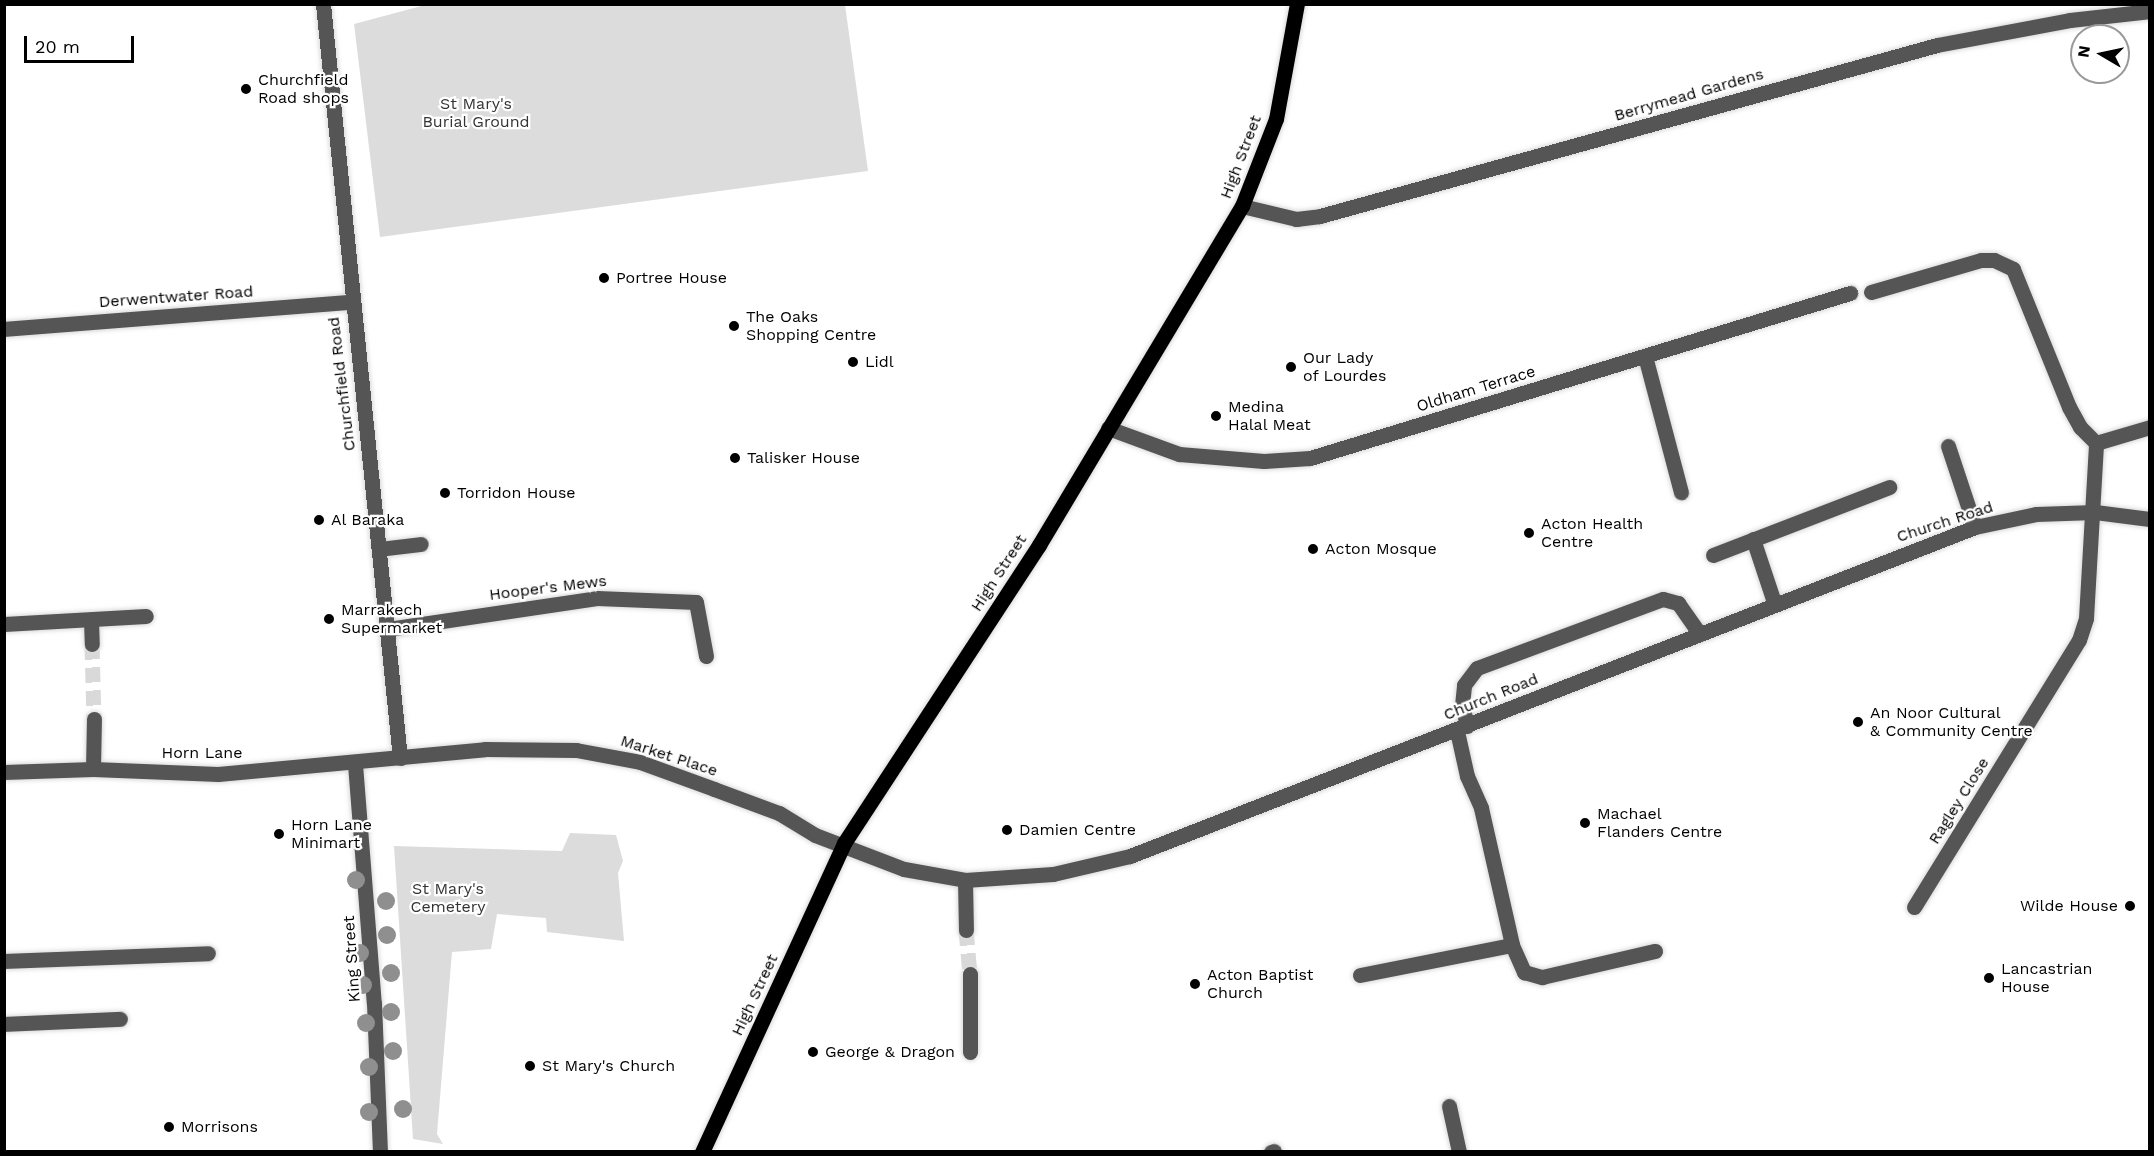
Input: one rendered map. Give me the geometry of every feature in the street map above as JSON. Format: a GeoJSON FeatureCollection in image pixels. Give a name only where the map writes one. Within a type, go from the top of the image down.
{"type":"FeatureCollection","features":[{"type":"Feature","properties":{"kind":"main road","name":"High Street"},"geometry":{"type":"LineString","coordinates":[[702,1152],[844,843],[1039,544],[1208,268],[1242,206],[1276,119],[1297,4]]}},
{"type":"Feature","properties":{"kind":"street","name":"Churchfield Road"},"geometry":{"type":"LineString","coordinates":[[323,4],[350,302],[388,629],[400,758]]}},
{"type":"Feature","properties":{"kind":"street","name":"Berrymead Gardens"},"geometry":{"type":"LineString","coordinates":[[1242,206],[1296,219],[1320,216],[1936,45],[2070,20],[2150,11]]}},
{"type":"Feature","properties":{"kind":"street"},"geometry":{"type":"LineString","coordinates":[[1871,292],[1981,260],[1994,260],[2013,268],[2069,407],[2080,427],[2096,443],[2150,427]]}},
{"type":"Feature","properties":{"kind":"street","name":"Oldham Terrace"},"geometry":{"type":"LineString","coordinates":[[1108,428],[1133,440],[1201,457],[1264,461],[1310,458],[1850,293]]}},
{"type":"Feature","properties":{"kind":"street","name":"Derwentwater Road"},"geometry":{"type":"LineString","coordinates":[[4,329],[350,302]]}},
{"type":"Feature","properties":{"kind":"street"},"geometry":{"type":"LineString","coordinates":[[1645,356],[1681,492]]}},
{"type":"Feature","properties":{"kind":"street","name":"Ragley Close"},"geometry":{"type":"LineString","coordinates":[[1914,907],[2079,640],[2086,618],[2095,512],[2096,443]]}},
{"type":"Feature","properties":{"kind":"street"},"geometry":{"type":"LineString","coordinates":[[1948,446],[1975,527]]}},
{"type":"Feature","properties":{"kind":"street"},"geometry":{"type":"LineString","coordinates":[[1713,555],[1889,487]]}},
{"type":"Feature","properties":{"kind":"street","name":"Church Road"},"geometry":{"type":"LineString","coordinates":[[844,843],[904,869],[965,880],[1053,874],[1130,856],[1462,729],[1774,602],[1975,527],[2036,514],[2095,512],[2150,519]]}},
{"type":"Feature","properties":{"kind":"street"},"geometry":{"type":"LineString","coordinates":[[1753,539],[1774,602]]}},
{"type":"Feature","properties":{"kind":"street"},"geometry":{"type":"LineString","coordinates":[[379,549],[421,544]]}},
{"type":"Feature","properties":{"kind":"street","name":"Hooper's Mews"},"geometry":{"type":"LineString","coordinates":[[388,629],[597,598],[696,602],[706,656]]}},
{"type":"Feature","properties":{"kind":"street"},"geometry":{"type":"LineString","coordinates":[[1655,951],[1542,977],[1524,972],[1512,945],[1481,808],[1467,776],[1462,729],[1464,685],[1478,668],[1663,599],[1678,603],[1700,634]]}},
{"type":"Feature","properties":{"kind":"street"},"geometry":{"type":"LineString","coordinates":[[4,624],[91,621],[146,616]]}},
{"type":"Feature","properties":{"kind":"street"},"geometry":{"type":"LineString","coordinates":[[91,621],[92,644]]}},
{"type":"Feature","properties":{"kind":"street"},"geometry":{"type":"LineString","coordinates":[[93,769],[94,719]]}},
{"type":"Feature","properties":{"kind":"street","name":"Market Place"},"geometry":{"type":"LineString","coordinates":[[400,758],[485,749],[602,754],[640,762],[736,797],[778,813],[815,835],[844,843]]}},
{"type":"Feature","properties":{"kind":"street","name":"Horn Lane"},"geometry":{"type":"LineString","coordinates":[[4,772],[93,769],[218,774],[355,764],[400,758]]}},
{"type":"Feature","properties":{"kind":"street","name":"King Street"},"geometry":{"type":"LineString","coordinates":[[355,764],[374,1003],[380,1152]]}},
{"type":"Feature","properties":{"kind":"street"},"geometry":{"type":"LineString","coordinates":[[965,880],[966,930]]}},
{"type":"Feature","properties":{"kind":"street"},"geometry":{"type":"LineString","coordinates":[[1360,975],[1512,945]]}},
{"type":"Feature","properties":{"kind":"street"},"geometry":{"type":"LineString","coordinates":[[4,961],[208,953]]}},
{"type":"Feature","properties":{"kind":"street"},"geometry":{"type":"LineString","coordinates":[[970,974],[970,1052]]}},
{"type":"Feature","properties":{"kind":"street"},"geometry":{"type":"LineString","coordinates":[[4,1024],[120,1019]]}},
{"type":"Feature","properties":{"kind":"street"},"geometry":{"type":"LineString","coordinates":[[1449,1106],[1459,1152]]}},
{"type":"Feature","properties":{"kind":"green space","name":"St Mary's Burial Ground"},"geometry":{"type":"Polygon","coordinates":[[[429,4],[845,5],[868,171],[380,237],[354,24],[429,4]]]}},
{"type":"Feature","properties":{"kind":"green space","name":"St Mary's Cemetery"},"geometry":{"type":"Polygon","coordinates":[[[570,833],[616,835],[623,861],[618,873],[624,941],[547,932],[546,918],[497,914],[491,949],[452,952],[437,1134],[443,1144],[413,1139],[394,846],[562,851],[570,833]]]}},
{"type":"Feature","properties":{"kind":"tunnel"},"geometry":{"type":"LineString","coordinates":[[92,644],[94,719]]}},
{"type":"Feature","properties":{"kind":"tunnel"},"geometry":{"type":"LineString","coordinates":[[966,930],[970,974]]}},
{"type":"Feature","properties":{"kind":"place","name":"Churchfield Road shops"},"geometry":{"type":"Point","coordinates":[246,89]}},
{"type":"Feature","properties":{"kind":"place","name":"Portree House"},"geometry":{"type":"Point","coordinates":[604,278]}},
{"type":"Feature","properties":{"kind":"place","name":"The Oaks Shopping Centre"},"geometry":{"type":"Point","coordinates":[734,326]}},
{"type":"Feature","properties":{"kind":"place","name":"Lidl"},"geometry":{"type":"Point","coordinates":[853,362]}},
{"type":"Feature","properties":{"kind":"place","name":"Our Lady of Lourdes"},"geometry":{"type":"Point","coordinates":[1291,367]}},
{"type":"Feature","properties":{"kind":"place","name":"Medina Halal Meat"},"geometry":{"type":"Point","coordinates":[1216,416]}},
{"type":"Feature","properties":{"kind":"place","name":"Talisker House"},"geometry":{"type":"Point","coordinates":[735,458]}},
{"type":"Feature","properties":{"kind":"place","name":"Torridon House"},"geometry":{"type":"Point","coordinates":[445,493]}},
{"type":"Feature","properties":{"kind":"place","name":"Al Baraka"},"geometry":{"type":"Point","coordinates":[319,520]}},
{"type":"Feature","properties":{"kind":"place","name":"Acton Health Centre"},"geometry":{"type":"Point","coordinates":[1529,533]}},
{"type":"Feature","properties":{"kind":"place","name":"Acton Mosque"},"geometry":{"type":"Point","coordinates":[1313,549]}},
{"type":"Feature","properties":{"kind":"place","name":"Marrakech Supermarket"},"geometry":{"type":"Point","coordinates":[329,619]}},
{"type":"Feature","properties":{"kind":"place","name":"An Noor Cultural & Community Centre"},"geometry":{"type":"Point","coordinates":[1858,722]}},
{"type":"Feature","properties":{"kind":"place","name":"Machael Flanders Centre"},"geometry":{"type":"Point","coordinates":[1585,823]}},
{"type":"Feature","properties":{"kind":"place","name":"Damien Centre"},"geometry":{"type":"Point","coordinates":[1007,830]}},
{"type":"Feature","properties":{"kind":"place","name":"Horn Lane Minimart"},"geometry":{"type":"Point","coordinates":[279,834]}},
{"type":"Feature","properties":{"kind":"place","name":"Wilde House"},"geometry":{"type":"Point","coordinates":[2130,906]}},
{"type":"Feature","properties":{"kind":"place","name":"Lancastrian House"},"geometry":{"type":"Point","coordinates":[1989,978]}},
{"type":"Feature","properties":{"kind":"place","name":"Acton Baptist Church"},"geometry":{"type":"Point","coordinates":[1195,984]}},
{"type":"Feature","properties":{"kind":"place","name":"George & Dragon"},"geometry":{"type":"Point","coordinates":[813,1052]}},
{"type":"Feature","properties":{"kind":"place","name":"St Mary's Church"},"geometry":{"type":"Point","coordinates":[530,1066]}},
{"type":"Feature","properties":{"kind":"place","name":"Morrisons"},"geometry":{"type":"Point","coordinates":[169,1127]}}]}
